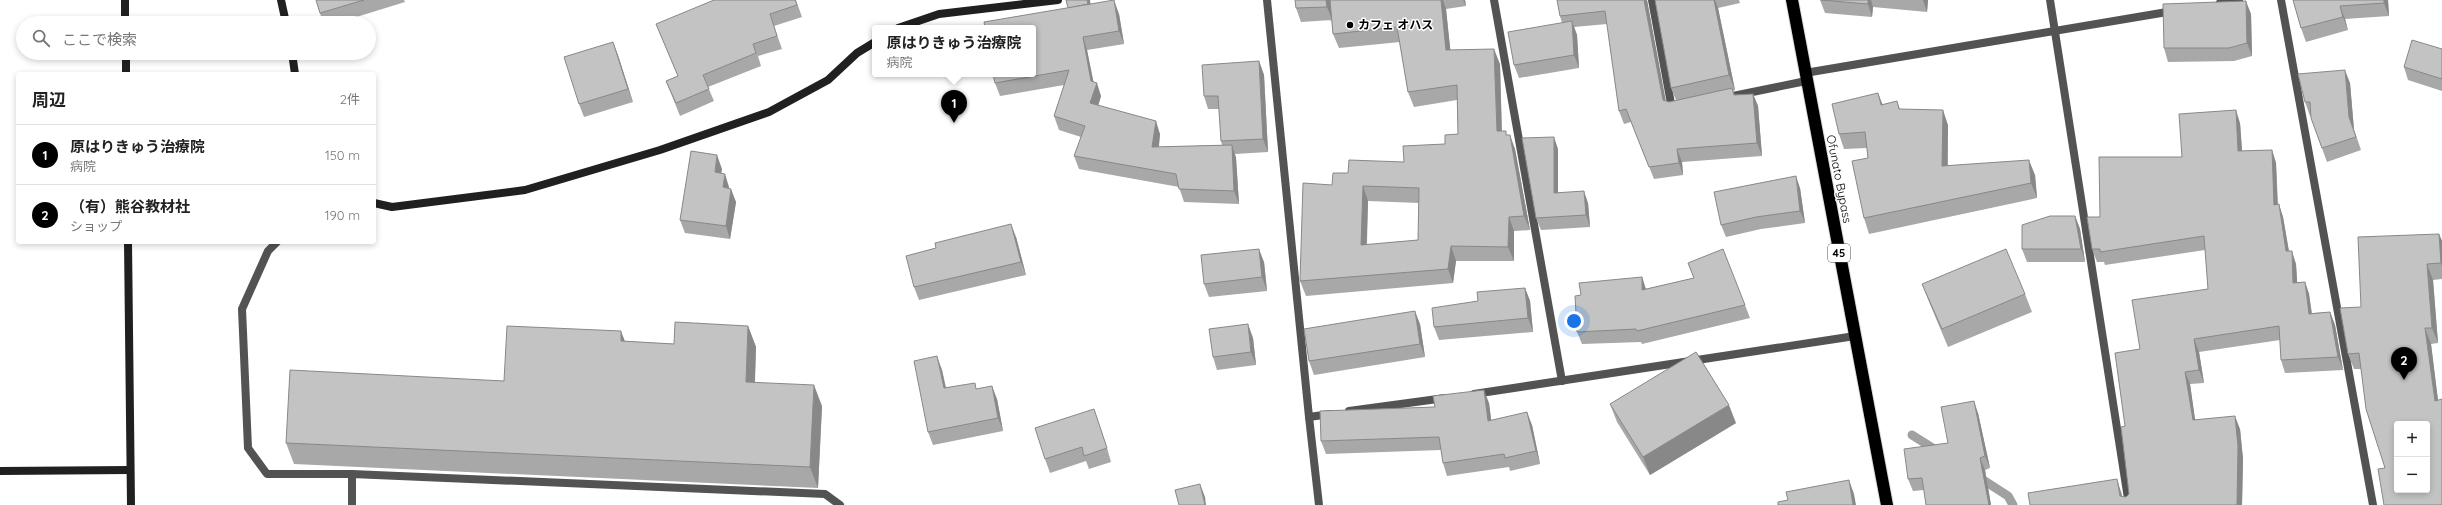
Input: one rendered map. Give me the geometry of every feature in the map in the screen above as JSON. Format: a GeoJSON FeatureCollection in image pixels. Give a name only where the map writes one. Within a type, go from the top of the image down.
{"type":"FeatureCollection","features":[{"type":"Feature","properties":{"kind":"highway","name":"Ofunato Bypass"},"geometry":{"type":"LineString","coordinates":[[1792,0],[1887,505]]}},
{"type":"Feature","properties":{"kind":"street"},"geometry":{"type":"LineString","coordinates":[[125,0],[125,16]]}},
{"type":"Feature","properties":{"kind":"street"},"geometry":{"type":"LineString","coordinates":[[281,0],[284,16]]}},
{"type":"Feature","properties":{"kind":"street"},"geometry":{"type":"LineString","coordinates":[[907,25],[938,14],[1058,0]]}},
{"type":"Feature","properties":{"kind":"street"},"geometry":{"type":"LineString","coordinates":[[1267,0],[1319,505]]}},
{"type":"Feature","properties":{"kind":"street"},"geometry":{"type":"LineString","coordinates":[[1494,0],[1562,381]]}},
{"type":"Feature","properties":{"kind":"street"},"geometry":{"type":"LineString","coordinates":[[1652,0],[1672,109],[1686,106]]}},
{"type":"Feature","properties":{"kind":"street"},"geometry":{"type":"LineString","coordinates":[[2050,0],[2129,505]]}},
{"type":"Feature","properties":{"kind":"street"},"geometry":{"type":"LineString","coordinates":[[2208,5],[2239,0]]}},
{"type":"Feature","properties":{"kind":"street"},"geometry":{"type":"LineString","coordinates":[[2281,0],[2373,505]]}},
{"type":"Feature","properties":{"kind":"street"},"geometry":{"type":"LineString","coordinates":[[1724,98],[1806,77],[2055,31],[2185,9]]}},
{"type":"Feature","properties":{"kind":"street"},"geometry":{"type":"LineString","coordinates":[[376,203],[392,207],[525,190],[660,150],[769,112],[828,80],[857,53],[872,44]]}},
{"type":"Feature","properties":{"kind":"street"},"geometry":{"type":"LineString","coordinates":[[126,60],[126,72]]}},
{"type":"Feature","properties":{"kind":"street"},"geometry":{"type":"LineString","coordinates":[[293,60],[295,72]]}},
{"type":"Feature","properties":{"kind":"street"},"geometry":{"type":"LineString","coordinates":[[128,244],[131,505]]}},
{"type":"Feature","properties":{"kind":"street"},"geometry":{"type":"LineString","coordinates":[[275,244],[268,251],[242,310],[248,448],[267,474],[352,474],[825,494],[840,505]]}},
{"type":"Feature","properties":{"kind":"street"},"geometry":{"type":"LineString","coordinates":[[1467,394],[1855,336]]}},
{"type":"Feature","properties":{"kind":"street"},"geometry":{"type":"LineString","coordinates":[[1309,417],[1452,397]]}},
{"type":"Feature","properties":{"kind":"street"},"geometry":{"type":"LineString","coordinates":[[0,470],[130,470]]}},
{"type":"Feature","properties":{"kind":"street"},"geometry":{"type":"LineString","coordinates":[[352,474],[352,505]]}},
{"type":"Feature","properties":{"kind":"building"},"geometry":{"type":"Polygon","coordinates":[[[316,0],[364,0],[320,13],[316,0]]]}},
{"type":"Feature","properties":{"kind":"building"},"geometry":{"type":"Polygon","coordinates":[[[714,0],[795,0],[797,5],[770,14],[777,36],[753,44],[756,53],[703,75],[709,89],[676,103],[666,81],[678,76],[656,24],[714,0]]]}},
{"type":"Feature","properties":{"kind":"building"},"geometry":{"type":"Polygon","coordinates":[[[1066,0],[1087,0],[1088,4],[1068,8],[1066,0]]]}},
{"type":"Feature","properties":{"kind":"building"},"geometry":{"type":"Polygon","coordinates":[[[1114,0],[1119,31],[1083,37],[1091,81],[1097,83],[1090,103],[1156,121],[1152,147],[1232,145],[1234,191],[1179,189],[1176,174],[1074,156],[1085,126],[1054,116],[1069,70],[1036,76],[1036,25],[984,25],[984,22],[1114,0]]]}},
{"type":"Feature","properties":{"kind":"building"},"geometry":{"type":"Polygon","coordinates":[[[1295,0],[1326,0],[1327,7],[1296,8],[1295,0]]]}},
{"type":"Feature","properties":{"kind":"building"},"geometry":{"type":"Polygon","coordinates":[[[1330,0],[1441,0],[1446,50],[1494,49],[1497,131],[1506,131],[1506,135],[1510,135],[1524,216],[1509,217],[1508,247],[1451,246],[1448,269],[1300,281],[1303,183],[1332,185],[1333,173],[1348,173],[1349,160],[1404,162],[1403,146],[1445,144],[1445,135],[1458,134],[1457,85],[1408,92],[1397,27],[1333,34],[1330,0]],[[1363,186],[1361,245],[1418,240],[1419,188],[1363,186]]]}},
{"type":"Feature","properties":{"kind":"building"},"geometry":{"type":"Polygon","coordinates":[[[1557,0],[1644,0],[1663,100],[1669,102],[1732,88],[1734,95],[1753,94],[1757,143],[1677,149],[1679,163],[1649,167],[1626,109],[1619,111],[1605,11],[1560,16],[1557,0]]]}},
{"type":"Feature","properties":{"kind":"building"},"geometry":{"type":"Polygon","coordinates":[[[1655,0],[1714,0],[1729,75],[1671,88],[1655,0]]]}},
{"type":"Feature","properties":{"kind":"building"},"geometry":{"type":"Polygon","coordinates":[[[1821,0],[1868,0],[1868,4],[1821,0]]]}},
{"type":"Feature","properties":{"kind":"building"},"geometry":{"type":"Polygon","coordinates":[[[2293,0],[2384,0],[2384,3],[2340,6],[2343,17],[2301,28],[2293,0]]]}},
{"type":"Feature","properties":{"kind":"building"},"geometry":{"type":"Polygon","coordinates":[[[2246,1],[2247,43],[2229,48],[2164,48],[2163,4],[2246,1]]]}},
{"type":"Feature","properties":{"kind":"building"},"geometry":{"type":"Polygon","coordinates":[[[1572,21],[1574,55],[1514,65],[1508,32],[1572,21]]]}},
{"type":"Feature","properties":{"kind":"building"},"geometry":{"type":"Polygon","coordinates":[[[2412,40],[2442,49],[2442,79],[2404,67],[2412,40]]]}},
{"type":"Feature","properties":{"kind":"building"},"geometry":{"type":"Polygon","coordinates":[[[613,42],[628,89],[579,104],[564,57],[613,42]]]}},
{"type":"Feature","properties":{"kind":"building"},"geometry":{"type":"Polygon","coordinates":[[[1259,61],[1263,139],[1221,141],[1218,96],[1204,96],[1202,65],[1259,61]]]}},
{"type":"Feature","properties":{"kind":"building"},"geometry":{"type":"Polygon","coordinates":[[[2345,70],[2349,117],[2356,137],[2322,148],[2311,118],[2310,102],[2305,102],[2298,74],[2345,70]]]}},
{"type":"Feature","properties":{"kind":"building"},"geometry":{"type":"Polygon","coordinates":[[[994,77],[1029,77],[995,83],[994,77]]]}},
{"type":"Feature","properties":{"kind":"building"},"geometry":{"type":"Polygon","coordinates":[[[1878,93],[1881,105],[1897,101],[1899,109],[1943,110],[1942,166],[2029,160],[2031,183],[1864,218],[1852,161],[1868,158],[1865,132],[1839,134],[1832,104],[1878,93]]]}},
{"type":"Feature","properties":{"kind":"building"},"geometry":{"type":"Polygon","coordinates":[[[2236,110],[2238,151],[2272,150],[2274,205],[2279,204],[2286,251],[2292,251],[2293,283],[2305,282],[2309,314],[2330,312],[2338,357],[2281,360],[2279,326],[2194,339],[2199,370],[2185,372],[2193,420],[2235,416],[2238,446],[2237,505],[2030,505],[2028,493],[2117,479],[2120,496],[2126,497],[2129,494],[2121,427],[2125,426],[2115,353],[2140,349],[2132,300],[2208,289],[2204,236],[2100,252],[2100,249],[2092,249],[2087,217],[2100,217],[2099,157],[2182,157],[2179,114],[2236,110]]]}},
{"type":"Feature","properties":{"kind":"building"},"geometry":{"type":"Polygon","coordinates":[[[1554,137],[1554,193],[1584,191],[1586,215],[1536,218],[1522,138],[1554,137]]]}},
{"type":"Feature","properties":{"kind":"building"},"geometry":{"type":"Polygon","coordinates":[[[691,151],[717,155],[715,172],[725,174],[723,187],[731,189],[726,226],[680,220],[691,151]]]}},
{"type":"Feature","properties":{"kind":"building"},"geometry":{"type":"Polygon","coordinates":[[[1796,176],[1800,211],[1756,217],[1721,225],[1714,192],[1796,176]]]}},
{"type":"Feature","properties":{"kind":"building"},"geometry":{"type":"Polygon","coordinates":[[[2050,216],[2075,216],[2081,249],[2022,249],[2022,225],[2050,216]]]}},
{"type":"Feature","properties":{"kind":"building"},"geometry":{"type":"Polygon","coordinates":[[[1011,224],[1021,262],[914,287],[906,256],[936,248],[935,243],[1011,224]]]}},
{"type":"Feature","properties":{"kind":"building"},"geometry":{"type":"Polygon","coordinates":[[[2439,234],[2441,263],[2427,264],[2432,328],[2425,328],[2435,401],[2442,399],[2442,505],[2384,505],[2378,469],[2385,468],[2366,409],[2359,353],[2348,354],[2340,308],[2361,307],[2358,237],[2439,234]]]}},
{"type":"Feature","properties":{"kind":"building"},"geometry":{"type":"Polygon","coordinates":[[[1259,249],[1262,277],[1204,284],[1201,255],[1259,249]]]}},
{"type":"Feature","properties":{"kind":"building"},"geometry":{"type":"Polygon","coordinates":[[[1723,249],[1745,305],[1637,331],[1636,329],[1577,332],[1575,296],[1581,295],[1579,283],[1642,277],[1642,290],[1694,278],[1688,263],[1723,249]]]}},
{"type":"Feature","properties":{"kind":"building"},"geometry":{"type":"Polygon","coordinates":[[[2006,249],[2025,294],[1942,329],[1922,284],[2006,249]]]}},
{"type":"Feature","properties":{"kind":"building"},"geometry":{"type":"Polygon","coordinates":[[[1525,288],[1528,318],[1434,327],[1432,308],[1478,301],[1477,292],[1525,288]]]}},
{"type":"Feature","properties":{"kind":"building"},"geometry":{"type":"Polygon","coordinates":[[[1415,311],[1420,344],[1309,361],[1304,329],[1415,311]]]}},
{"type":"Feature","properties":{"kind":"building"},"geometry":{"type":"Polygon","coordinates":[[[675,322],[748,326],[746,382],[814,385],[810,467],[286,443],[290,370],[504,381],[507,326],[621,331],[621,341],[674,344],[675,322]]]}},
{"type":"Feature","properties":{"kind":"building"},"geometry":{"type":"Polygon","coordinates":[[[1248,324],[1251,352],[1213,357],[1209,329],[1248,324]]]}},
{"type":"Feature","properties":{"kind":"building"},"geometry":{"type":"Polygon","coordinates":[[[1696,352],[1729,405],[1643,457],[1610,404],[1696,352]]]}},
{"type":"Feature","properties":{"kind":"building"},"geometry":{"type":"Polygon","coordinates":[[[937,356],[944,388],[975,383],[976,389],[992,386],[998,418],[928,432],[914,361],[937,356]]]}},
{"type":"Feature","properties":{"kind":"building"},"geometry":{"type":"Polygon","coordinates":[[[1484,390],[1488,421],[1527,412],[1536,451],[1505,458],[1504,454],[1443,463],[1439,437],[1321,441],[1320,411],[1435,407],[1433,396],[1484,390]]]}},
{"type":"Feature","properties":{"kind":"building"},"geometry":{"type":"Polygon","coordinates":[[[1974,401],[1985,456],[1980,458],[1989,505],[1926,505],[1922,478],[1908,479],[1904,449],[1948,443],[1941,407],[1974,401]]]}},
{"type":"Feature","properties":{"kind":"building"},"geometry":{"type":"Polygon","coordinates":[[[1094,409],[1107,448],[1084,456],[1082,447],[1045,459],[1035,428],[1094,409]]]}},
{"type":"Feature","properties":{"kind":"building"},"geometry":{"type":"Polygon","coordinates":[[[1849,480],[1853,505],[1778,505],[1778,502],[1788,500],[1786,492],[1849,480]]]}},
{"type":"Feature","properties":{"kind":"building"},"geometry":{"type":"Polygon","coordinates":[[[1200,484],[1205,505],[1179,505],[1175,490],[1200,484]]]}},
{"type":"Feature","properties":{"kind":"waterway"},"geometry":{"type":"LineString","coordinates":[[1912,435],[1939,452]]}},
{"type":"Feature","properties":{"kind":"waterway"},"geometry":{"type":"LineString","coordinates":[[1977,476],[2008,496],[2013,505]]}},
{"type":"Feature","properties":{"kind":"place","name":"カフェ オハス"},"geometry":{"type":"Point","coordinates":[1350,25]}},
{"type":"Feature","properties":{"kind":"place","name":"原はりきゅう治療院"},"geometry":{"type":"Point","coordinates":[954,123]}},
{"type":"Feature","properties":{"kind":"place","name":"（有）熊谷教材社"},"geometry":{"type":"Point","coordinates":[2404,380]}}]}
